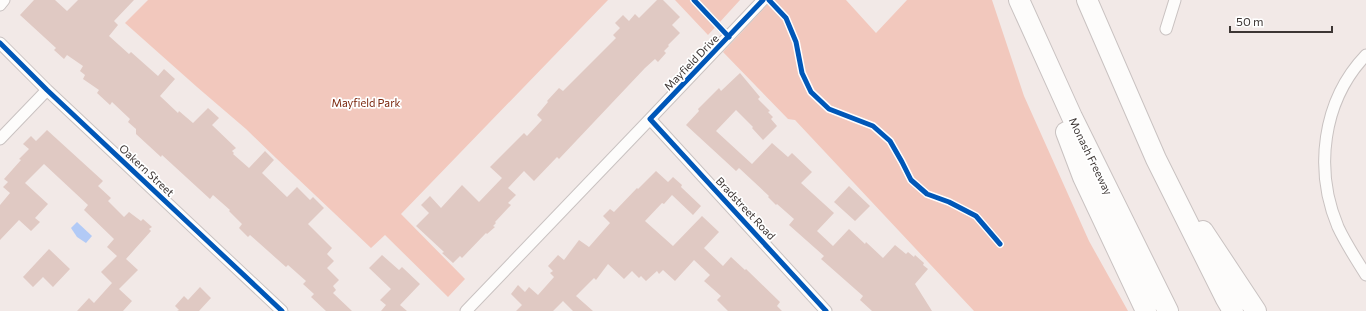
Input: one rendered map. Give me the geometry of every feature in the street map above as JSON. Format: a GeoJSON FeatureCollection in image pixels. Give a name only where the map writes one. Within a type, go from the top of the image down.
{"type":"FeatureCollection","features":[{"type":"Feature","properties":{"kind":"highway"},"geometry":{"type":"LineString","coordinates":[[1019,0],[1050,90],[1083,177],[1146,311]]}},
{"type":"Feature","properties":{"kind":"highway","name":"Monash Freeway"},"geometry":{"type":"LineString","coordinates":[[1019,0],[1072,117],[1168,311]]}},
{"type":"Feature","properties":{"kind":"highway"},"geometry":{"type":"LineString","coordinates":[[1087,0],[1156,159],[1233,311]]}},
{"type":"Feature","properties":{"kind":"highway"},"geometry":{"type":"LineString","coordinates":[[1156,159],[1256,311]]}},
{"type":"Feature","properties":{"kind":"street"},"geometry":{"type":"LineString","coordinates":[[0,5],[4,0]]}},
{"type":"Feature","properties":{"kind":"street","name":"Mayfield Drive"},"geometry":{"type":"LineString","coordinates":[[466,311],[763,0]]}},
{"type":"Feature","properties":{"kind":"street"},"geometry":{"type":"LineString","coordinates":[[1166,29],[1175,0]]}},
{"type":"Feature","properties":{"kind":"street","name":"Oakern Street"},"geometry":{"type":"LineString","coordinates":[[0,43],[47,90],[282,311]]}},
{"type":"Feature","properties":{"kind":"street"},"geometry":{"type":"LineString","coordinates":[[1366,54],[1344,85],[1333,108],[1326,141],[1324,168],[1326,188],[1330,205],[1338,226],[1345,242],[1366,275]]}},
{"type":"Feature","properties":{"kind":"street"},"geometry":{"type":"LineString","coordinates":[[0,139],[47,90]]}},
{"type":"Feature","properties":{"kind":"street","name":"Bradstreet Road"},"geometry":{"type":"LineString","coordinates":[[650,119],[826,311]]}},
{"type":"Feature","properties":{"kind":"lane"},"geometry":{"type":"LineString","coordinates":[[694,0],[729,37]]}},
{"type":"Feature","properties":{"kind":"green space","name":"Mayfield Park"},"geometry":{"type":"Polygon","coordinates":[[[148,0],[608,0],[401,214],[465,279],[448,297],[385,235],[371,248],[246,129],[125,23],[148,0]]]}},
{"type":"Feature","properties":{"kind":"green space"},"geometry":{"type":"Polygon","coordinates":[[[675,0],[740,0],[708,35],[675,0]]]}},
{"type":"Feature","properties":{"kind":"green space"},"geometry":{"type":"Polygon","coordinates":[[[772,0],[846,0],[876,33],[907,0],[992,0],[1024,96],[1089,241],[1128,311],[974,311],[795,120],[788,119],[723,52],[772,0]]]}},
{"type":"Feature","properties":{"kind":"water"},"geometry":{"type":"Polygon","coordinates":[[[77,222],[92,236],[86,243],[77,237],[71,228],[77,222]]]}},
{"type":"Feature","properties":{"kind":"building"},"geometry":{"type":"Polygon","coordinates":[[[34,0],[55,0],[67,11],[78,0],[134,0],[114,21],[118,25],[109,36],[129,54],[131,52],[158,76],[164,69],[175,79],[160,96],[178,113],[179,111],[193,123],[208,108],[219,118],[212,125],[236,148],[232,151],[234,153],[233,154],[249,168],[265,151],[274,160],[262,173],[287,197],[297,187],[310,200],[313,197],[324,208],[308,224],[332,248],[327,254],[334,261],[327,268],[339,280],[333,286],[336,290],[333,293],[352,311],[326,311],[311,297],[314,294],[303,284],[306,281],[288,265],[286,267],[250,235],[248,237],[239,228],[242,224],[229,211],[230,210],[213,195],[210,199],[162,155],[161,157],[136,134],[136,129],[128,122],[130,119],[112,102],[110,105],[97,93],[99,90],[83,79],[85,75],[80,71],[83,66],[67,55],[64,59],[54,50],[56,48],[20,15],[34,0]]]}},
{"type":"Feature","properties":{"kind":"building"},"geometry":{"type":"Polygon","coordinates":[[[657,0],[663,0],[680,17],[672,25],[680,33],[668,45],[669,46],[664,51],[666,53],[658,62],[655,59],[645,68],[559,159],[557,157],[534,181],[524,171],[508,188],[516,195],[508,203],[511,205],[495,222],[496,223],[493,226],[495,227],[487,234],[486,233],[462,258],[460,256],[453,263],[442,253],[444,252],[416,226],[429,213],[421,205],[430,196],[441,208],[462,185],[479,202],[502,178],[490,167],[524,133],[527,136],[542,120],[537,115],[559,88],[563,91],[616,38],[613,35],[620,28],[615,23],[623,15],[629,21],[635,14],[639,18],[657,0]]]}},
{"type":"Feature","properties":{"kind":"building"},"geometry":{"type":"Polygon","coordinates":[[[740,73],[760,97],[758,99],[770,111],[768,112],[773,117],[771,119],[777,126],[763,140],[752,128],[753,127],[736,110],[716,131],[752,164],[772,143],[788,157],[792,153],[812,172],[801,183],[834,213],[817,231],[833,246],[849,229],[883,258],[895,245],[906,254],[908,252],[914,257],[915,255],[928,269],[915,284],[932,311],[872,311],[860,300],[863,296],[821,259],[824,256],[789,225],[794,219],[777,204],[776,205],[768,197],[769,196],[739,168],[736,171],[686,125],[699,111],[698,109],[719,88],[721,91],[740,73]]]}},
{"type":"Feature","properties":{"kind":"building"},"geometry":{"type":"Polygon","coordinates":[[[47,130],[103,181],[98,186],[111,198],[108,201],[124,217],[129,212],[141,221],[143,219],[152,227],[149,229],[151,231],[126,259],[138,270],[119,289],[132,301],[123,311],[77,311],[89,298],[94,303],[112,283],[101,272],[117,256],[107,247],[114,239],[84,210],[88,205],[44,164],[25,183],[48,204],[35,218],[40,222],[31,231],[19,220],[0,240],[0,205],[10,193],[3,187],[8,182],[4,179],[21,160],[19,159],[29,149],[23,144],[31,136],[36,141],[47,130]]]}},
{"type":"Feature","properties":{"kind":"building"},"geometry":{"type":"Polygon","coordinates":[[[656,171],[668,182],[673,177],[701,206],[693,215],[672,195],[645,221],[673,246],[702,216],[719,232],[704,248],[723,266],[731,257],[745,270],[746,269],[780,302],[777,306],[782,311],[728,311],[717,300],[721,296],[704,281],[710,275],[694,260],[675,281],[663,270],[659,274],[657,271],[646,281],[641,276],[639,278],[632,271],[624,279],[608,264],[596,280],[594,278],[576,296],[593,311],[573,311],[563,301],[553,311],[516,311],[522,305],[511,294],[518,285],[525,292],[529,287],[538,295],[554,277],[550,273],[553,271],[548,266],[558,255],[564,260],[579,240],[589,247],[610,223],[603,216],[610,209],[614,212],[656,171]]]}},
{"type":"Feature","properties":{"kind":"building"},"geometry":{"type":"Polygon","coordinates":[[[849,186],[870,206],[855,221],[834,202],[849,186]]]}},
{"type":"Feature","properties":{"kind":"building"},"geometry":{"type":"Polygon","coordinates":[[[49,249],[70,269],[53,287],[43,277],[33,287],[23,277],[49,249]]]}},
{"type":"Feature","properties":{"kind":"building"},"geometry":{"type":"Polygon","coordinates":[[[382,255],[399,270],[402,267],[420,284],[400,305],[407,311],[381,311],[386,305],[380,300],[391,289],[369,268],[382,255]]]}},
{"type":"Feature","properties":{"kind":"building"},"geometry":{"type":"Polygon","coordinates":[[[200,287],[211,298],[199,311],[177,311],[179,310],[175,306],[184,296],[188,300],[200,287]]]}},
{"type":"Feature","properties":{"kind":"cycle path"},"geometry":{"type":"LineString","coordinates":[[694,0],[729,37]]}},
{"type":"Feature","properties":{"kind":"cycle path"},"geometry":{"type":"LineString","coordinates":[[763,0],[650,119],[826,311]]}},
{"type":"Feature","properties":{"kind":"cycle path"},"geometry":{"type":"LineString","coordinates":[[769,0],[786,18],[796,42],[802,73],[811,92],[829,109],[873,126],[890,141],[911,180],[927,194],[949,202],[976,216],[1000,244]]}},
{"type":"Feature","properties":{"kind":"cycle path"},"geometry":{"type":"LineString","coordinates":[[0,43],[47,90],[282,311]]}}]}
